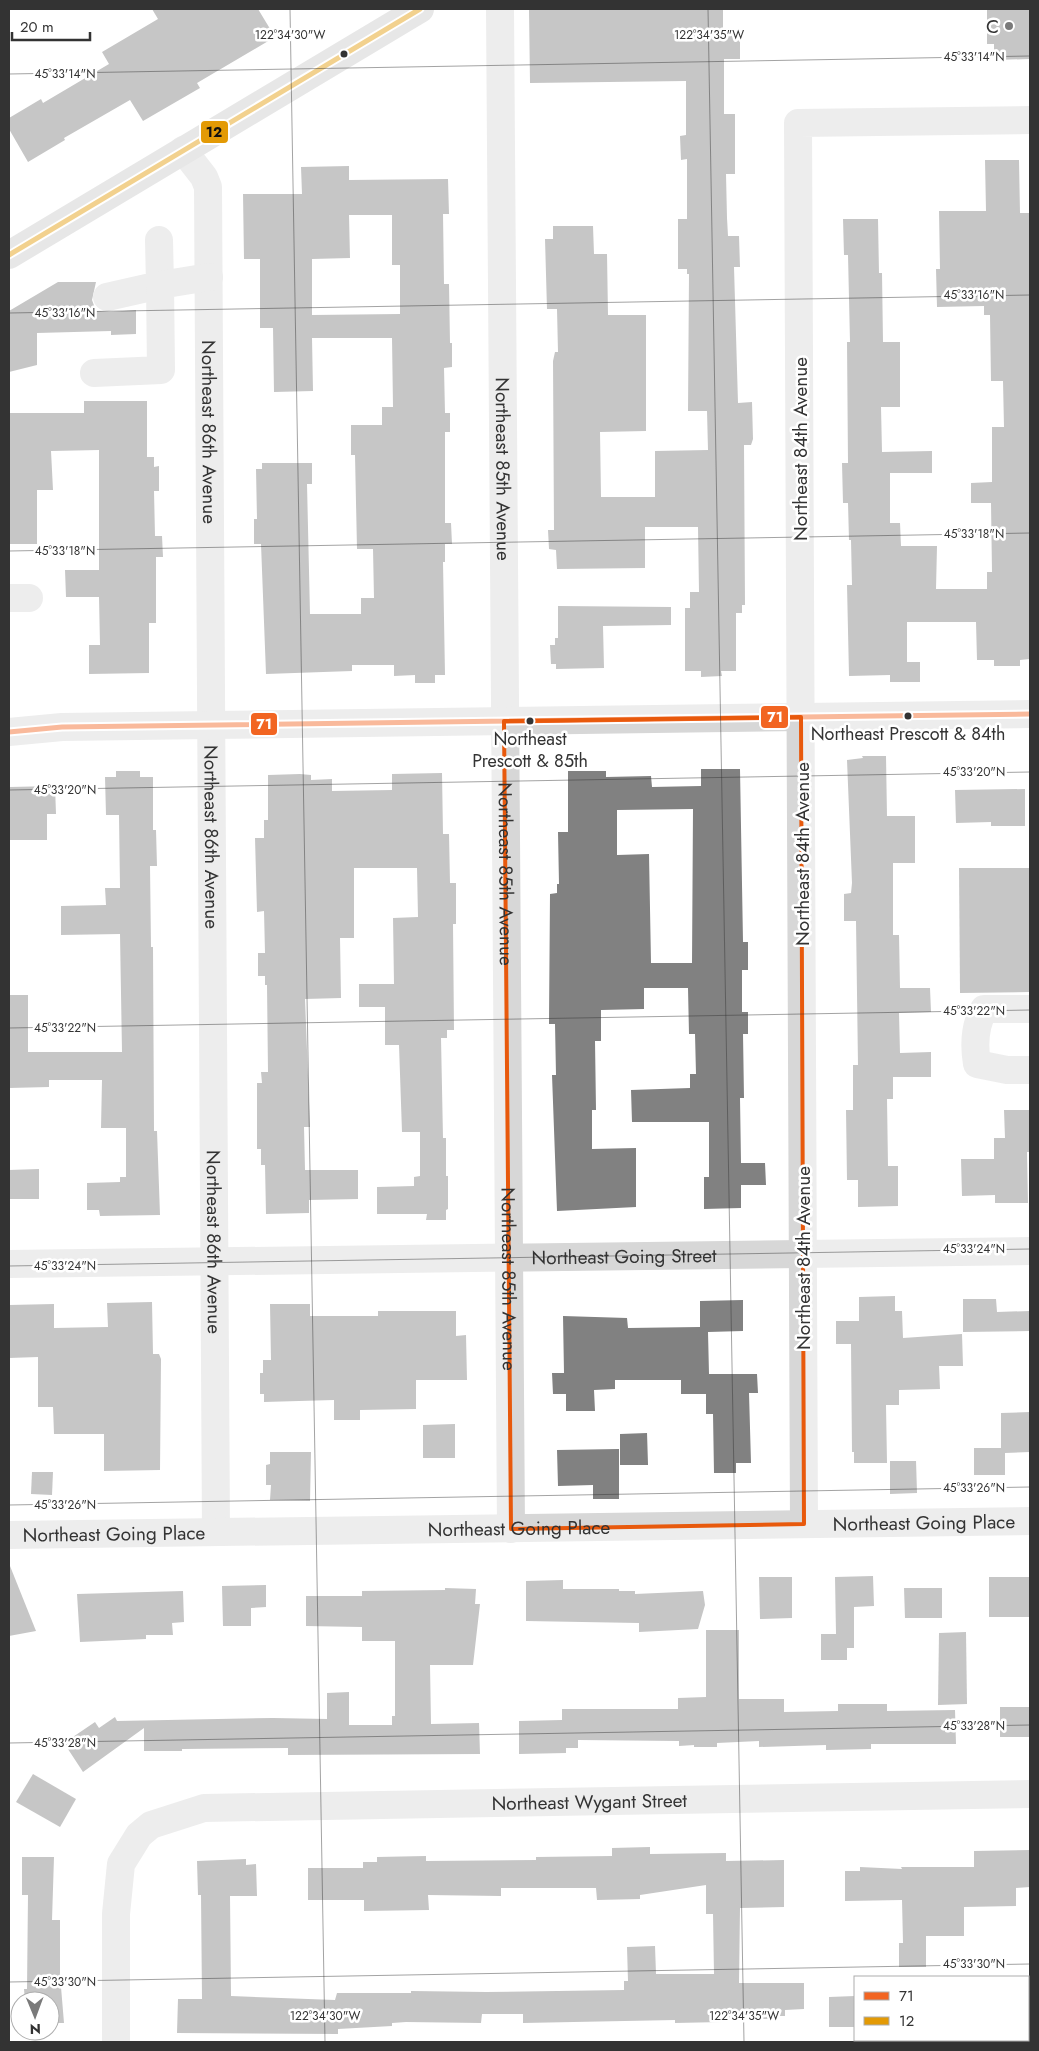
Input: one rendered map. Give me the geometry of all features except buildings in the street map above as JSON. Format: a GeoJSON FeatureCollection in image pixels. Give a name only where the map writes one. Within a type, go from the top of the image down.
{"type":"FeatureCollection","features":[{"type":"Feature","properties":{"kind":"main road"},"geometry":{"type":"LineString","coordinates":[[9,255],[420,9]]}},
{"type":"Feature","properties":{"kind":"street","name":"Northeast 85th Avenue"},"geometry":{"type":"LineString","coordinates":[[500,9],[511,1529]]}},
{"type":"Feature","properties":{"kind":"street","name":"Northeast 84th Avenue"},"geometry":{"type":"LineString","coordinates":[[804,1524],[798,123],[1030,120]]}},
{"type":"Feature","properties":{"kind":"street","name":"Northeast 86th Avenue"},"geometry":{"type":"LineString","coordinates":[[184,150],[204,177],[208,187],[216,1261],[216,1532]]}},
{"type":"Feature","properties":{"kind":"street"},"geometry":{"type":"LineString","coordinates":[[94,373],[161,370],[159,240]]}},
{"type":"Feature","properties":{"kind":"street"},"geometry":{"type":"LineString","coordinates":[[107,298],[160,285],[209,277]]}},
{"type":"Feature","properties":{"kind":"street"},"geometry":{"type":"LineString","coordinates":[[9,732],[62,727],[1030,714]]}},
{"type":"Feature","properties":{"kind":"street"},"geometry":{"type":"LineString","coordinates":[[1030,1009],[984,1009],[979,1019],[975,1052],[977,1064],[1007,1070],[1030,1070]]}},
{"type":"Feature","properties":{"kind":"street","name":"Northeast Going Street"},"geometry":{"type":"LineString","coordinates":[[9,1264],[509,1256],[1030,1251]]}},
{"type":"Feature","properties":{"kind":"street","name":"Northeast Going Place"},"geometry":{"type":"LineString","coordinates":[[9,1535],[1030,1521]]}},
{"type":"Feature","properties":{"kind":"street","name":"Northeast Wygant Street"},"geometry":{"type":"LineString","coordinates":[[116,2042],[116,1914],[122,1864],[139,1835],[151,1825],[204,1808],[1030,1794]]}},
{"type":"Feature","properties":{"kind":"highlighted area"},"geometry":{"type":"Polygon","coordinates":[[[801,717],[804,1524],[511,1529],[504,721],[801,717]]]}},
{"type":"Feature","properties":{"kind":"transit line","name":"12"},"geometry":{"type":"LineString","coordinates":[[9,255],[420,9]]}},
{"type":"Feature","properties":{"kind":"transit line","name":"71"},"geometry":{"type":"LineString","coordinates":[[9,732],[62,727],[1030,714]]}},
{"type":"Feature","properties":{"kind":"place","name":"C"},"geometry":{"type":"Point","coordinates":[1009,26]}},
{"type":"Feature","properties":{"kind":"place","name":"Northeast Prescott & 84th"},"geometry":{"type":"Point","coordinates":[908,716]}},
{"type":"Feature","properties":{"kind":"place","name":"Northeast Prescott & 85th"},"geometry":{"type":"Point","coordinates":[530,721]}}]}
